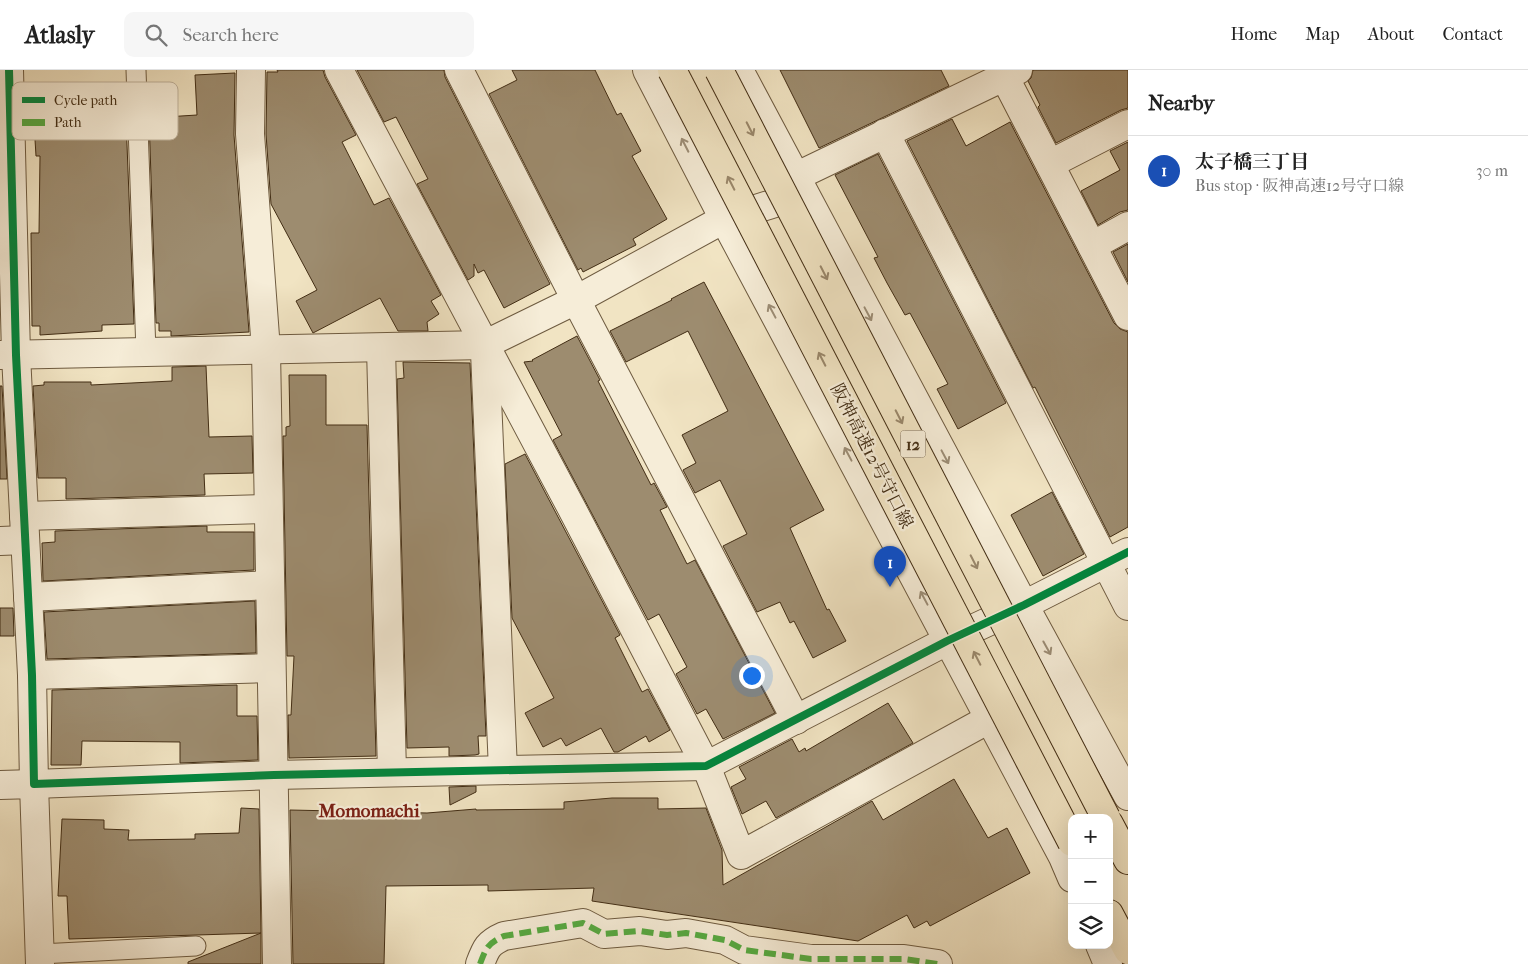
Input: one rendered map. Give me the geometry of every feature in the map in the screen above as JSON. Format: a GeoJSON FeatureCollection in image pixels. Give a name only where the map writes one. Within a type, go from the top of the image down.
{"type":"FeatureCollection","features":[{"type":"Feature","properties":{"kind":"highway","name":"阪神高速12号守口線"},"geometry":{"type":"LineString","coordinates":[[672,70],[1068,834]]}},
{"type":"Feature","properties":{"kind":"highway","name":"12"},"geometry":{"type":"LineString","coordinates":[[719,70],[1104,814]]}},
{"type":"Feature","properties":{"kind":"highway"},"geometry":{"type":"LineString","coordinates":[[1113,832],[1128,860]]}},
{"type":"Feature","properties":{"kind":"highway"},"geometry":{"type":"LineString","coordinates":[[1113,922],[1128,950]]}},
{"type":"Feature","properties":{"kind":"street"},"geometry":{"type":"LineString","coordinates":[[9,70],[8,355],[16,532],[28,597],[40,959]]}},
{"type":"Feature","properties":{"kind":"street"},"geometry":{"type":"LineString","coordinates":[[250,70],[250,134],[266,350],[277,964]]}},
{"type":"Feature","properties":{"kind":"street"},"geometry":{"type":"LineString","coordinates":[[339,70],[706,766],[741,854],[989,719]]}},
{"type":"Feature","properties":{"kind":"street"},"geometry":{"type":"LineString","coordinates":[[459,70],[576,300],[796,720]]}},
{"type":"Feature","properties":{"kind":"street"},"geometry":{"type":"LineString","coordinates":[[647,70],[1068,869]]}},
{"type":"Feature","properties":{"kind":"street"},"geometry":{"type":"LineString","coordinates":[[739,70],[1128,796]]}},
{"type":"Feature","properties":{"kind":"street"},"geometry":{"type":"LineString","coordinates":[[8,355],[484,345],[576,300],[724,219],[799,185],[885,133],[1008,72],[1050,164],[1128,316]]}},
{"type":"Feature","properties":{"kind":"street"},"geometry":{"type":"LineString","coordinates":[[1050,164],[1128,124]]}},
{"type":"Feature","properties":{"kind":"street"},"geometry":{"type":"LineString","coordinates":[[885,133],[1117,558],[1128,606]]}},
{"type":"Feature","properties":{"kind":"street"},"geometry":{"type":"LineString","coordinates":[[1092,246],[1128,226]]}},
{"type":"Feature","properties":{"kind":"street"},"geometry":{"type":"LineString","coordinates":[[484,345],[503,770]]}},
{"type":"Feature","properties":{"kind":"street"},"geometry":{"type":"LineString","coordinates":[[381,348],[392,772]]}},
{"type":"Feature","properties":{"kind":"street"},"geometry":{"type":"LineString","coordinates":[[16,532],[268,509]]}},
{"type":"Feature","properties":{"kind":"street"},"geometry":{"type":"LineString","coordinates":[[0,785],[274,774],[706,766],[947,641],[1117,558]]}},
{"type":"Feature","properties":{"kind":"street"},"geometry":{"type":"LineString","coordinates":[[28,597],[270,585]]}},
{"type":"Feature","properties":{"kind":"street"},"geometry":{"type":"LineString","coordinates":[[32,675],[271,668]]}},
{"type":"Feature","properties":{"kind":"street"},"geometry":{"type":"LineString","coordinates":[[480,964],[486,948],[504,936],[583,923],[604,934],[640,931],[667,935],[686,933],[725,940],[744,950],[812,959],[904,959],[938,964]]}},
{"type":"Feature","properties":{"kind":"street"},"geometry":{"type":"LineString","coordinates":[[1102,949],[1108,964]]}},
{"type":"Feature","properties":{"kind":"lane"},"geometry":{"type":"LineString","coordinates":[[138,140],[146,352]]}},
{"type":"Feature","properties":{"kind":"lane"},"geometry":{"type":"LineString","coordinates":[[40,959],[196,946]]}},
{"type":"Feature","properties":{"kind":"building"},"geometry":{"type":"Polygon","coordinates":[[[277,70],[323,70],[356,135],[342,142],[374,205],[389,198],[441,295],[431,301],[439,314],[427,322],[428,331],[398,331],[380,298],[313,333],[296,301],[317,290],[271,204],[266,134],[267,72],[278,72],[277,70]]]}},
{"type":"Feature","properties":{"kind":"building"},"geometry":{"type":"Polygon","coordinates":[[[357,70],[444,70],[445,77],[550,284],[504,308],[484,270],[478,273],[474,264],[474,276],[468,280],[417,184],[428,179],[396,117],[384,122],[357,70]]]}},
{"type":"Feature","properties":{"kind":"building"},"geometry":{"type":"Polygon","coordinates":[[[512,70],[595,70],[617,115],[621,113],[641,151],[632,156],[667,219],[633,239],[636,245],[583,272],[581,268],[578,270],[489,94],[517,80],[512,70]]]}},
{"type":"Feature","properties":{"kind":"building"},"geometry":{"type":"Polygon","coordinates":[[[780,70],[941,70],[949,86],[819,148],[780,70]]]}},
{"type":"Feature","properties":{"kind":"building"},"geometry":{"type":"Polygon","coordinates":[[[1033,70],[1128,70],[1128,108],[1056,143],[1038,107],[1040,105],[1028,81],[1033,70]]]}},
{"type":"Feature","properties":{"kind":"building"},"geometry":{"type":"Polygon","coordinates":[[[235,73],[234,135],[249,332],[171,336],[171,331],[159,331],[159,323],[156,323],[150,140],[178,140],[178,116],[197,115],[195,75],[235,73]]]}},
{"type":"Feature","properties":{"kind":"building"},"geometry":{"type":"Polygon","coordinates":[[[952,119],[966,146],[1010,122],[1114,323],[1120,329],[1128,332],[1128,527],[1110,537],[1035,387],[1033,388],[907,141],[952,119]]]}},
{"type":"Feature","properties":{"kind":"building"},"geometry":{"type":"Polygon","coordinates":[[[35,140],[127,140],[134,324],[102,325],[102,331],[40,335],[40,326],[32,326],[31,233],[39,233],[40,156],[36,156],[35,140]]]}},
{"type":"Feature","properties":{"kind":"building"},"geometry":{"type":"Polygon","coordinates":[[[1128,142],[1128,210],[1120,212],[1098,225],[1081,191],[1120,170],[1110,151],[1128,142]]]}},
{"type":"Feature","properties":{"kind":"building"},"geometry":{"type":"Polygon","coordinates":[[[878,154],[1006,403],[958,429],[937,389],[948,384],[910,313],[905,315],[887,283],[874,258],[878,257],[835,175],[878,154]]]}},
{"type":"Feature","properties":{"kind":"building"},"geometry":{"type":"Polygon","coordinates":[[[1128,244],[1128,282],[1113,252],[1128,244]]]}},
{"type":"Feature","properties":{"kind":"building"},"geometry":{"type":"Polygon","coordinates":[[[704,282],[824,510],[790,528],[827,610],[829,609],[846,641],[813,658],[794,621],[790,623],[780,602],[757,612],[723,546],[747,534],[720,480],[695,493],[683,470],[696,463],[682,435],[728,411],[688,331],[626,362],[610,331],[704,282]]]}},
{"type":"Feature","properties":{"kind":"building"},"geometry":{"type":"Polygon","coordinates":[[[577,336],[651,485],[654,483],[667,507],[660,510],[687,564],[695,560],[775,713],[723,739],[706,709],[697,714],[676,674],[687,667],[659,614],[648,620],[553,440],[562,435],[524,362],[533,361],[577,336]]]}},
{"type":"Feature","properties":{"kind":"building"},"geometry":{"type":"Polygon","coordinates":[[[403,362],[470,363],[486,736],[478,736],[479,754],[475,755],[449,756],[449,747],[407,748],[397,379],[404,378],[403,362]]]}},
{"type":"Feature","properties":{"kind":"building"},"geometry":{"type":"Polygon","coordinates":[[[206,366],[209,437],[252,436],[253,473],[204,474],[205,495],[66,499],[66,478],[38,478],[33,386],[44,385],[44,382],[91,382],[91,385],[172,381],[172,367],[206,366]]]}},
{"type":"Feature","properties":{"kind":"building"},"geometry":{"type":"Polygon","coordinates":[[[289,375],[326,375],[326,425],[367,425],[376,756],[289,758],[288,715],[291,715],[294,656],[287,656],[283,436],[286,436],[286,427],[290,426],[289,375]]]}},
{"type":"Feature","properties":{"kind":"building"},"geometry":{"type":"Polygon","coordinates":[[[0,386],[2,386],[7,479],[0,479],[0,386]]]}},
{"type":"Feature","properties":{"kind":"building"},"geometry":{"type":"Polygon","coordinates":[[[525,454],[620,635],[615,638],[642,692],[648,689],[670,730],[649,742],[646,736],[618,752],[614,752],[601,728],[566,746],[561,738],[543,747],[525,713],[554,698],[512,618],[505,464],[525,454]]]}},
{"type":"Feature","properties":{"kind":"building"},"geometry":{"type":"Polygon","coordinates":[[[1052,492],[1084,554],[1043,576],[1011,515],[1052,492]]]}},
{"type":"Feature","properties":{"kind":"building"},"geometry":{"type":"Polygon","coordinates":[[[207,526],[207,532],[254,532],[254,570],[43,581],[42,543],[55,542],[55,531],[207,526]]]}},
{"type":"Feature","properties":{"kind":"building"},"geometry":{"type":"Polygon","coordinates":[[[255,601],[256,653],[47,659],[44,612],[255,601]]]}},
{"type":"Feature","properties":{"kind":"building"},"geometry":{"type":"Polygon","coordinates":[[[0,608],[13,608],[14,636],[0,636],[0,608]]]}},
{"type":"Feature","properties":{"kind":"building"},"geometry":{"type":"Polygon","coordinates":[[[237,685],[237,716],[257,716],[258,760],[180,763],[180,742],[82,741],[81,765],[51,765],[52,690],[237,685]]]}},
{"type":"Feature","properties":{"kind":"building"},"geometry":{"type":"Polygon","coordinates":[[[888,703],[913,743],[776,818],[766,801],[742,814],[731,787],[746,779],[739,767],[792,739],[799,752],[805,748],[806,751],[888,703]]]}},
{"type":"Feature","properties":{"kind":"building"},"geometry":{"type":"Polygon","coordinates":[[[954,779],[988,838],[1007,828],[1030,873],[930,926],[927,921],[914,928],[907,915],[858,941],[592,901],[594,888],[488,891],[488,885],[386,886],[384,964],[293,964],[290,810],[427,813],[476,809],[564,809],[564,802],[612,798],[658,798],[658,809],[706,808],[722,850],[723,885],[872,801],[883,820],[954,779]]]}},
{"type":"Feature","properties":{"kind":"building"},"geometry":{"type":"Polygon","coordinates":[[[476,786],[476,792],[450,805],[449,787],[476,786]]]}},
{"type":"Feature","properties":{"kind":"building"},"geometry":{"type":"Polygon","coordinates":[[[241,808],[259,809],[261,933],[69,939],[67,896],[58,896],[62,819],[104,820],[104,829],[129,830],[128,840],[195,839],[195,834],[239,833],[241,808]]]}},
{"type":"Feature","properties":{"kind":"building"},"geometry":{"type":"Polygon","coordinates":[[[261,933],[261,964],[188,964],[188,962],[261,933]]]}},
{"type":"Feature","properties":{"kind":"marked path"},"geometry":{"type":"LineString","coordinates":[[480,964],[488,947],[494,941],[504,936],[583,923],[604,934],[640,931],[667,935],[686,933],[725,940],[744,950],[811,959],[904,959],[938,964]]}},
{"type":"Feature","properties":{"kind":"cycle path"},"geometry":{"type":"LineString","coordinates":[[9,70],[16,355],[32,675],[34,784],[274,775],[706,766],[947,641],[1024,605],[1128,552]]}},
{"type":"Feature","properties":{"kind":"place","name":"太子橋三丁目"},"geometry":{"type":"Point","coordinates":[890,587]}},
{"type":"Feature","properties":{"kind":"district","name":"Momomachi"},"geometry":{"type":"Point","coordinates":[369,810]}}]}
